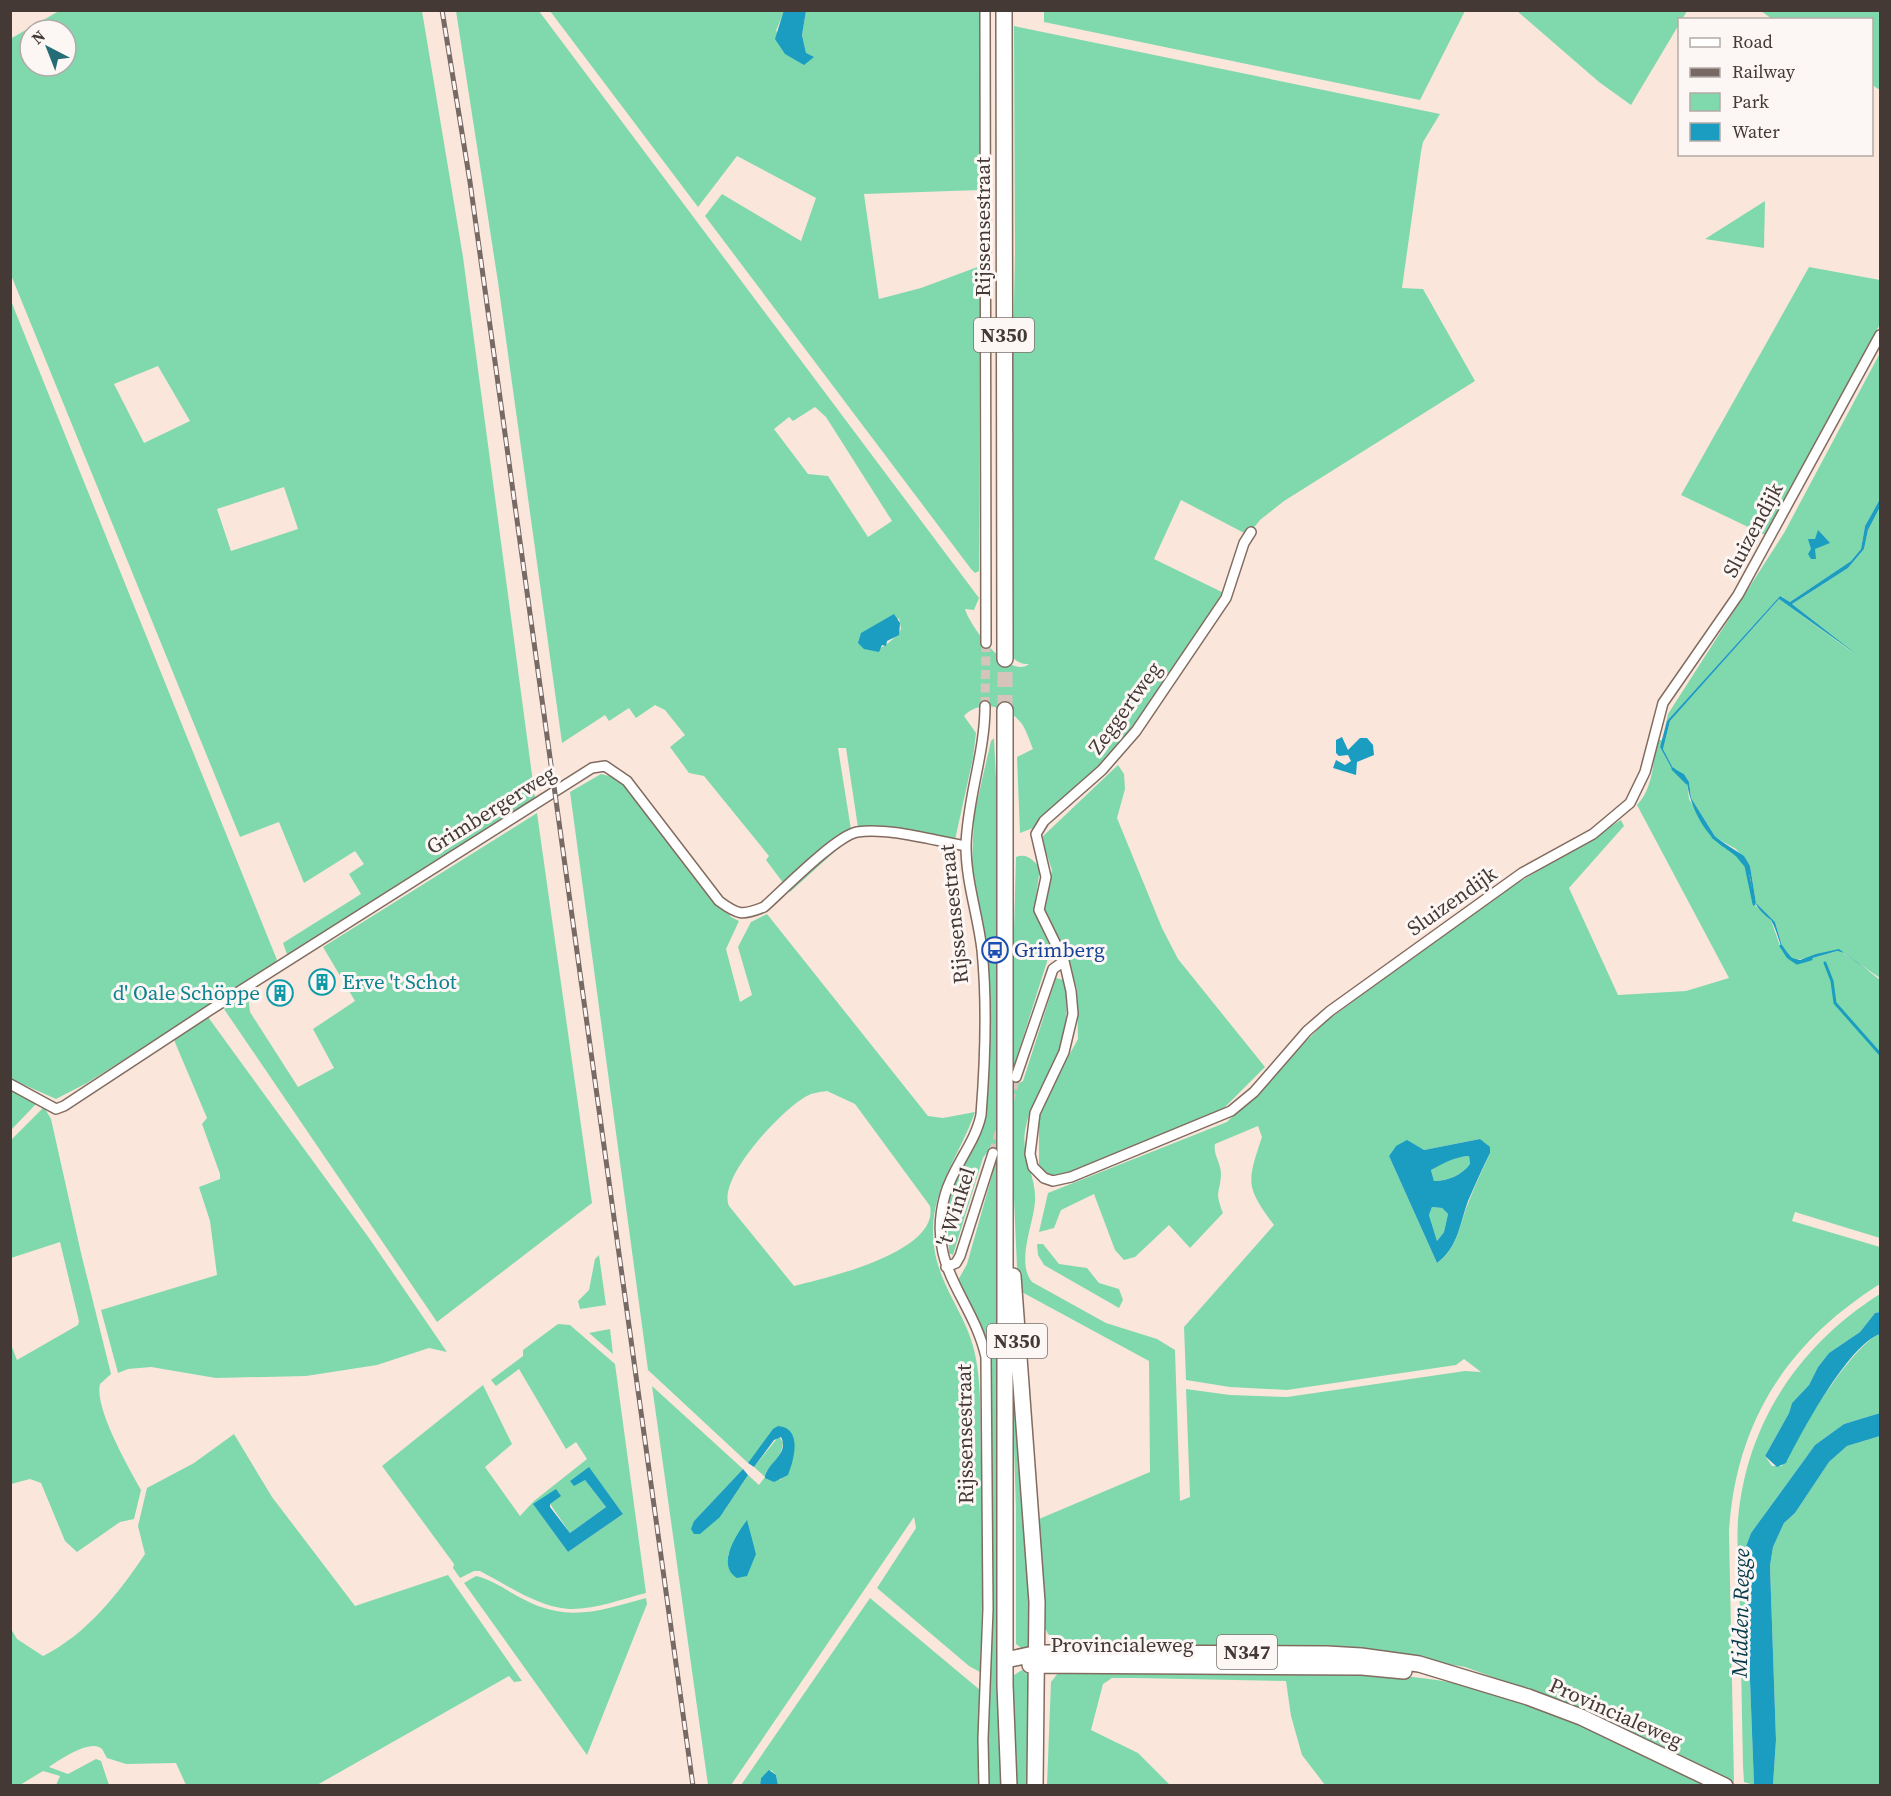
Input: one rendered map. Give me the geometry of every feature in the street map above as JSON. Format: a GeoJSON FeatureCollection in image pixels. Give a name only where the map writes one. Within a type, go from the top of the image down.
{"type":"FeatureCollection","features":[{"type":"Feature","properties":{"kind":"main road","name":"Rijssensestraat"},"geometry":{"type":"LineString","coordinates":[[1004,10],[1005,659]]}},
{"type":"Feature","properties":{"kind":"main road","name":"Rijssensestraat"},"geometry":{"type":"LineString","coordinates":[[1005,710],[1007,1212],[1036,1580],[1038,1660],[1035,1785]]}},
{"type":"Feature","properties":{"kind":"main road","name":"Rijssensestraat"},"geometry":{"type":"LineString","coordinates":[[1007,1212],[1004,1250],[1006,1660],[1009,1785]]}},
{"type":"Feature","properties":{"kind":"main road","name":"Provincialeweg"},"geometry":{"type":"LineString","coordinates":[[1038,1660],[1243,1652],[1361,1656],[1419,1664],[1528,1697],[1581,1717],[1725,1785]]}},
{"type":"Feature","properties":{"kind":"main road","name":"N347"},"geometry":{"type":"LineString","coordinates":[[1006,1660],[1038,1660]]}},
{"type":"Feature","properties":{"kind":"street","name":"Rijssensestraat"},"geometry":{"type":"LineString","coordinates":[[985,10],[986,643]]}},
{"type":"Feature","properties":{"kind":"street","name":"Sluizendijk"},"geometry":{"type":"LineString","coordinates":[[1064,961],[1071,991],[1072,1014],[1064,1052],[1037,1106],[1032,1125],[1030,1154],[1033,1167],[1040,1175],[1053,1181],[1071,1177],[1220,1118],[1242,1103],[1307,1031],[1330,1011],[1522,873],[1593,834],[1630,803],[1645,772],[1663,703],[1738,595],[1881,335]]}},
{"type":"Feature","properties":{"kind":"street","name":"Zeggertweg"},"geometry":{"type":"LineString","coordinates":[[1064,961],[1039,910],[1046,877],[1037,844],[1037,831],[1108,764],[1136,731],[1226,598],[1244,543],[1251,532]]}},
{"type":"Feature","properties":{"kind":"street","name":"Rijssensestraat"},"geometry":{"type":"LineString","coordinates":[[984,1785],[983,1739],[988,1609],[987,1375],[982,1341],[946,1267],[942,1242],[943,1203],[955,1170],[977,1129],[982,1102],[984,970],[966,846],[968,820],[984,737],[986,706]]}},
{"type":"Feature","properties":{"kind":"street","name":"Grimbergerweg"},"geometry":{"type":"LineString","coordinates":[[10,1084],[56,1109],[64,1106],[210,1010],[592,768],[605,766],[627,782],[719,901],[735,913],[749,913],[764,906],[839,841],[855,832],[875,831],[966,846]]}},
{"type":"Feature","properties":{"kind":"street"},"geometry":{"type":"LineString","coordinates":[[1017,1077],[1053,969],[1064,961]]}},
{"type":"Feature","properties":{"kind":"street","name":"'t Winkel"},"geometry":{"type":"LineString","coordinates":[[946,1267],[956,1263],[960,1256],[993,1153]]}},
{"type":"Feature","properties":{"kind":"green space"},"geometry":{"type":"Polygon","coordinates":[[[1044,10],[1465,11],[1420,100],[1044,22],[1044,10]]]}},
{"type":"Feature","properties":{"kind":"green space"},"geometry":{"type":"Polygon","coordinates":[[[1687,10],[1683,18],[1678,18],[1678,26],[1631,105],[1599,82],[1517,11],[1687,10]]]}},
{"type":"Feature","properties":{"kind":"green space"},"geometry":{"type":"Polygon","coordinates":[[[59,11],[422,11],[463,257],[536,805],[288,957],[283,943],[361,894],[349,874],[364,864],[355,851],[304,883],[279,822],[240,837],[11,275],[10,39],[18,34],[18,78],[78,78],[78,18],[47,18],[59,11]],[[158,366],[114,384],[144,443],[190,421],[158,366]],[[284,487],[217,509],[231,551],[298,529],[284,487]]]}},
{"type":"Feature","properties":{"kind":"green space"},"geometry":{"type":"Polygon","coordinates":[[[456,11],[539,11],[979,598],[974,610],[965,609],[982,639],[1002,658],[1012,665],[1021,667],[1029,664],[1014,659],[1007,650],[1015,254],[1014,26],[1440,114],[1423,142],[1402,288],[1423,289],[1475,381],[1284,501],[1260,520],[1248,535],[1181,500],[1154,559],[1226,594],[1107,762],[1033,828],[1020,833],[1017,757],[1033,749],[1025,730],[1016,718],[1002,709],[986,706],[978,708],[964,716],[976,733],[973,758],[955,840],[859,834],[846,748],[838,748],[852,836],[790,892],[766,860],[769,856],[704,776],[689,773],[670,747],[685,735],[665,710],[655,705],[636,718],[629,708],[609,721],[605,715],[562,743],[498,282],[456,11]],[[815,407],[793,421],[789,417],[774,429],[808,474],[828,476],[868,537],[892,521],[826,417],[815,407]],[[899,618],[871,650],[884,646],[895,636],[901,629],[899,618]]]}},
{"type":"Feature","properties":{"kind":"green space"},"geometry":{"type":"Polygon","coordinates":[[[550,11],[784,11],[776,31],[806,53],[802,35],[806,11],[980,11],[980,190],[864,194],[879,299],[921,288],[980,266],[979,571],[975,573],[971,569],[705,216],[722,194],[801,241],[816,198],[737,156],[698,207],[550,11]]]}},
{"type":"Feature","properties":{"kind":"green space"},"geometry":{"type":"Polygon","coordinates":[[[1761,11],[1880,11],[1880,90],[1873,86],[1873,18],[1771,18],[1761,11]]]}},
{"type":"Feature","properties":{"kind":"green space"},"geometry":{"type":"Polygon","coordinates":[[[1765,201],[1764,248],[1705,239],[1765,201]]]}},
{"type":"Feature","properties":{"kind":"green space"},"geometry":{"type":"Polygon","coordinates":[[[1809,267],[1880,280],[1880,324],[1765,535],[1681,495],[1809,267]]]}},
{"type":"Feature","properties":{"kind":"green space"},"geometry":{"type":"Polygon","coordinates":[[[11,301],[277,960],[274,965],[87,1083],[56,1099],[11,1079],[11,301]]]}},
{"type":"Feature","properties":{"kind":"green space"},"geometry":{"type":"Polygon","coordinates":[[[1880,353],[1880,499],[1865,526],[1861,549],[1851,561],[1790,602],[1780,596],[1667,721],[1664,732],[1668,714],[1784,533],[1880,353]]]}},
{"type":"Feature","properties":{"kind":"green space"},"geometry":{"type":"Polygon","coordinates":[[[1880,507],[1880,978],[1839,950],[1802,959],[1792,958],[1782,946],[1775,922],[1756,903],[1750,866],[1736,849],[1716,838],[1691,798],[1689,782],[1684,774],[1673,768],[1663,749],[1670,721],[1779,599],[1855,654],[1792,604],[1848,568],[1864,549],[1868,530],[1880,507]]]}},
{"type":"Feature","properties":{"kind":"green space"},"geometry":{"type":"Polygon","coordinates":[[[994,738],[999,889],[995,949],[987,950],[972,864],[974,815],[991,741],[994,738]]]}},
{"type":"Feature","properties":{"kind":"green space"},"geometry":{"type":"Polygon","coordinates":[[[1655,740],[1662,740],[1660,747],[1672,769],[1687,782],[1689,799],[1715,840],[1739,855],[1746,866],[1754,904],[1771,920],[1780,946],[1795,963],[1837,951],[1845,953],[1880,980],[1880,1238],[1795,1212],[1792,1221],[1880,1247],[1880,1284],[1847,1307],[1794,1359],[1773,1388],[1756,1420],[1743,1454],[1734,1491],[1729,1531],[1734,1783],[1566,1704],[1465,1667],[1396,1655],[1226,1645],[1100,1646],[1059,1641],[1048,1634],[1043,1624],[1039,1519],[1150,1472],[1149,1361],[1018,1290],[1012,1153],[1011,1042],[1016,857],[1027,857],[1040,868],[1034,910],[1051,949],[1015,1063],[1017,1084],[1023,1081],[1056,978],[1064,980],[1067,1005],[1058,1054],[1028,1117],[1025,1131],[1025,1149],[1035,1193],[1034,1212],[1025,1254],[1027,1274],[1032,1282],[1106,1323],[1157,1339],[1175,1350],[1180,1501],[1190,1497],[1186,1389],[1230,1395],[1287,1397],[1465,1371],[1481,1372],[1464,1359],[1456,1365],[1287,1390],[1230,1387],[1186,1380],[1184,1327],[1274,1225],[1258,1201],[1252,1183],[1253,1164],[1262,1137],[1258,1126],[1215,1144],[1221,1174],[1218,1196],[1223,1213],[1190,1248],[1169,1225],[1135,1257],[1124,1260],[1115,1250],[1094,1194],[1061,1210],[1054,1228],[1039,1232],[1048,1193],[1227,1122],[1325,1022],[1503,892],[1621,820],[1624,826],[1569,888],[1618,995],[1686,991],[1729,978],[1637,805],[1649,783],[1655,740]],[[1480,1139],[1424,1150],[1415,1146],[1396,1146],[1389,1156],[1437,1263],[1450,1250],[1458,1235],[1471,1195],[1490,1153],[1480,1139]]]}},
{"type":"Feature","properties":{"kind":"green space"},"geometry":{"type":"Polygon","coordinates":[[[1118,765],[1124,774],[1125,789],[1117,818],[1162,928],[1178,959],[1265,1067],[1223,1109],[1062,1177],[1050,1177],[1039,1167],[1039,1118],[1051,1088],[1078,1039],[1077,989],[1062,948],[1044,912],[1052,870],[1041,838],[1118,765]]]}},
{"type":"Feature","properties":{"kind":"green space"},"geometry":{"type":"Polygon","coordinates":[[[601,774],[621,782],[731,917],[739,921],[726,949],[740,1002],[752,995],[738,947],[751,922],[767,914],[928,1116],[943,1118],[975,1112],[943,1184],[934,1215],[933,1231],[939,1267],[972,1342],[978,1371],[982,1539],[980,1672],[969,1666],[877,1588],[916,1528],[914,1517],[731,1785],[708,1785],[652,1386],[743,1469],[694,1521],[720,1517],[748,1475],[759,1485],[765,1477],[754,1467],[779,1436],[783,1443],[781,1452],[766,1472],[781,1480],[786,1428],[760,1448],[748,1463],[648,1370],[570,792],[601,774]],[[827,1091],[805,1097],[767,1130],[741,1163],[732,1179],[728,1194],[729,1206],[794,1286],[830,1277],[878,1260],[917,1237],[928,1222],[930,1206],[855,1104],[827,1091]],[[746,1521],[728,1555],[756,1554],[746,1521]]]}},
{"type":"Feature","properties":{"kind":"green space"},"geometry":{"type":"Polygon","coordinates":[[[537,813],[592,1203],[437,1322],[224,1009],[248,994],[250,1012],[298,1087],[334,1068],[313,1029],[355,1001],[323,947],[537,813]]]}},
{"type":"Feature","properties":{"kind":"green space"},"geometry":{"type":"Polygon","coordinates":[[[995,951],[999,979],[997,1166],[1006,1785],[989,1785],[988,1350],[981,1327],[956,1284],[967,1264],[993,1172],[994,1151],[991,1146],[983,1158],[953,1255],[949,1253],[947,1205],[953,1184],[976,1145],[987,1107],[987,952],[995,951]]]}},
{"type":"Feature","properties":{"kind":"green space"},"geometry":{"type":"Polygon","coordinates":[[[208,1017],[369,1238],[447,1352],[429,1348],[377,1365],[306,1376],[216,1378],[151,1367],[128,1369],[118,1373],[101,1310],[217,1275],[210,1221],[199,1187],[220,1179],[220,1174],[202,1124],[207,1118],[174,1040],[208,1017]]]}},
{"type":"Feature","properties":{"kind":"green space"},"geometry":{"type":"Polygon","coordinates":[[[11,1089],[37,1103],[11,1130],[11,1089]]]}},
{"type":"Feature","properties":{"kind":"green space"},"geometry":{"type":"Polygon","coordinates":[[[44,1107],[51,1119],[111,1374],[100,1384],[102,1408],[121,1453],[141,1490],[134,1519],[120,1522],[77,1552],[65,1541],[41,1483],[30,1479],[11,1484],[10,1342],[17,1360],[78,1325],[79,1321],[60,1242],[11,1258],[11,1140],[44,1107]]]}},
{"type":"Feature","properties":{"kind":"green space"},"geometry":{"type":"Polygon","coordinates":[[[1469,1156],[1470,1164],[1459,1174],[1449,1179],[1434,1181],[1431,1170],[1449,1160],[1469,1156]]]}},
{"type":"Feature","properties":{"kind":"green space"},"geometry":{"type":"Polygon","coordinates":[[[1432,1207],[1442,1208],[1448,1214],[1444,1232],[1437,1241],[1429,1215],[1432,1207]]]}},
{"type":"Feature","properties":{"kind":"green space"},"geometry":{"type":"Polygon","coordinates":[[[1007,1231],[1028,1521],[1032,1646],[1024,1650],[1016,1644],[1016,1508],[1007,1231]]]}},
{"type":"Feature","properties":{"kind":"green space"},"geometry":{"type":"Polygon","coordinates":[[[1037,1244],[1043,1244],[1059,1264],[1087,1268],[1099,1283],[1119,1289],[1123,1300],[1119,1308],[1044,1265],[1038,1255],[1037,1244]]]}},
{"type":"Feature","properties":{"kind":"green space"},"geometry":{"type":"Polygon","coordinates":[[[599,1255],[606,1305],[580,1309],[578,1301],[589,1290],[595,1259],[599,1255]]]}},
{"type":"Feature","properties":{"kind":"green space"},"geometry":{"type":"Polygon","coordinates":[[[1880,1294],[1880,1312],[1875,1313],[1860,1332],[1829,1353],[1818,1367],[1809,1385],[1792,1403],[1789,1413],[1765,1456],[1772,1466],[1782,1466],[1812,1414],[1840,1373],[1868,1342],[1880,1334],[1880,1413],[1844,1424],[1815,1445],[1751,1533],[1745,1549],[1754,1785],[1744,1782],[1743,1766],[1737,1544],[1743,1485],[1752,1451],[1765,1420],[1782,1390],[1825,1337],[1851,1314],[1880,1294]]]}},
{"type":"Feature","properties":{"kind":"green space"},"geometry":{"type":"Polygon","coordinates":[[[558,1324],[570,1325],[615,1364],[646,1593],[598,1606],[569,1609],[534,1600],[480,1571],[474,1571],[460,1578],[453,1568],[454,1564],[382,1466],[483,1385],[512,1444],[485,1467],[520,1516],[534,1501],[587,1459],[576,1442],[566,1449],[519,1369],[496,1386],[491,1380],[523,1356],[523,1350],[558,1324]],[[589,1468],[570,1481],[585,1480],[606,1507],[570,1533],[550,1504],[534,1505],[568,1552],[623,1514],[589,1468]]]}},
{"type":"Feature","properties":{"kind":"green space"},"geometry":{"type":"Polygon","coordinates":[[[610,1329],[613,1354],[589,1333],[610,1329]]]}},
{"type":"Feature","properties":{"kind":"green space"},"geometry":{"type":"Polygon","coordinates":[[[234,1434],[272,1497],[355,1606],[448,1575],[522,1681],[514,1682],[509,1676],[317,1785],[186,1785],[176,1763],[126,1764],[107,1758],[102,1749],[97,1746],[90,1746],[75,1751],[49,1767],[68,1774],[96,1759],[101,1761],[109,1785],[56,1785],[60,1776],[43,1771],[20,1785],[11,1785],[11,1629],[17,1639],[43,1656],[59,1647],[87,1625],[124,1584],[145,1554],[138,1526],[147,1488],[194,1463],[234,1434]]]}},
{"type":"Feature","properties":{"kind":"green space"},"geometry":{"type":"Polygon","coordinates":[[[1880,1436],[1880,1785],[1773,1785],[1776,1740],[1770,1566],[1773,1547],[1784,1523],[1795,1513],[1829,1462],[1847,1446],[1880,1436]]]}},
{"type":"Feature","properties":{"kind":"green space"},"geometry":{"type":"Polygon","coordinates":[[[476,1576],[541,1607],[571,1613],[615,1607],[646,1598],[647,1604],[587,1755],[464,1583],[476,1576]]]}},
{"type":"Feature","properties":{"kind":"green space"},"geometry":{"type":"Polygon","coordinates":[[[870,1598],[980,1690],[980,1785],[778,1785],[776,1775],[771,1770],[761,1778],[760,1785],[741,1785],[870,1598]]]}},
{"type":"Feature","properties":{"kind":"green space"},"geometry":{"type":"Polygon","coordinates":[[[1022,1670],[1031,1677],[1029,1785],[1014,1785],[1011,1677],[1022,1670]]]}},
{"type":"Feature","properties":{"kind":"green space"},"geometry":{"type":"Polygon","coordinates":[[[1205,1671],[1375,1674],[1443,1681],[1477,1688],[1537,1706],[1566,1718],[1707,1785],[1325,1785],[1302,1755],[1291,1716],[1286,1681],[1112,1678],[1103,1684],[1091,1730],[1138,1753],[1170,1785],[1047,1785],[1051,1682],[1058,1673],[1205,1671]]]}},
{"type":"Feature","properties":{"kind":"water"},"geometry":{"type":"Polygon","coordinates":[[[784,10],[806,11],[802,35],[806,53],[814,57],[804,65],[785,54],[775,39],[784,10]]]}},
{"type":"Feature","properties":{"kind":"water"},"geometry":{"type":"Polygon","coordinates":[[[1880,499],[1880,507],[1868,530],[1864,549],[1848,568],[1792,604],[1856,654],[1779,599],[1670,721],[1663,749],[1673,768],[1684,774],[1689,782],[1691,798],[1716,838],[1744,856],[1750,866],[1756,903],[1744,863],[1719,843],[1705,828],[1693,805],[1688,789],[1687,782],[1672,769],[1660,747],[1667,721],[1780,596],[1790,602],[1851,561],[1861,549],[1865,526],[1880,499]]]}},
{"type":"Feature","properties":{"kind":"water"},"geometry":{"type":"Polygon","coordinates":[[[1818,530],[1830,543],[1815,549],[1816,559],[1811,559],[1808,554],[1811,549],[1808,539],[1815,539],[1818,530]]]}},
{"type":"Feature","properties":{"kind":"water"},"geometry":{"type":"Polygon","coordinates":[[[894,614],[900,623],[899,635],[887,641],[886,646],[882,645],[879,652],[864,649],[858,643],[861,633],[894,614]]]}},
{"type":"Feature","properties":{"kind":"water"},"geometry":{"type":"Polygon","coordinates":[[[1342,737],[1348,750],[1360,738],[1367,738],[1373,745],[1374,755],[1357,762],[1356,775],[1333,768],[1336,760],[1345,765],[1351,761],[1348,755],[1339,756],[1336,753],[1336,740],[1342,737]]]}},
{"type":"Feature","properties":{"kind":"water"},"geometry":{"type":"Polygon","coordinates":[[[1756,903],[1775,922],[1782,946],[1792,958],[1800,960],[1839,949],[1844,953],[1837,951],[1795,963],[1785,954],[1771,920],[1756,903]]]}},
{"type":"Feature","properties":{"kind":"water"},"geometry":{"type":"Polygon","coordinates":[[[1480,1139],[1490,1147],[1490,1153],[1468,1201],[1454,1243],[1437,1263],[1389,1156],[1396,1146],[1407,1140],[1424,1150],[1480,1139]],[[1469,1156],[1454,1159],[1431,1170],[1434,1181],[1449,1179],[1459,1174],[1470,1164],[1469,1156]],[[1432,1207],[1429,1215],[1437,1241],[1444,1232],[1448,1214],[1442,1208],[1432,1207]]]}},
{"type":"Feature","properties":{"kind":"water"},"geometry":{"type":"Polygon","coordinates":[[[1880,1312],[1880,1334],[1867,1341],[1840,1372],[1814,1412],[1786,1463],[1777,1467],[1765,1456],[1789,1413],[1792,1403],[1809,1385],[1818,1367],[1829,1353],[1860,1332],[1875,1313],[1880,1312]]]}},
{"type":"Feature","properties":{"kind":"water"},"geometry":{"type":"Polygon","coordinates":[[[1880,1413],[1880,1436],[1847,1446],[1829,1462],[1795,1513],[1784,1523],[1773,1547],[1770,1566],[1776,1740],[1773,1785],[1754,1785],[1745,1549],[1751,1533],[1815,1445],[1844,1424],[1880,1413]]]}},
{"type":"Feature","properties":{"kind":"water"},"geometry":{"type":"Polygon","coordinates":[[[778,1426],[791,1432],[795,1446],[788,1475],[774,1482],[765,1478],[782,1449],[781,1437],[774,1440],[754,1467],[748,1463],[773,1429],[778,1426]]]}},
{"type":"Feature","properties":{"kind":"water"},"geometry":{"type":"Polygon","coordinates":[[[589,1467],[623,1514],[568,1552],[533,1504],[556,1489],[561,1496],[550,1504],[550,1507],[570,1533],[606,1507],[585,1480],[574,1486],[570,1481],[589,1467]]]}},
{"type":"Feature","properties":{"kind":"water"},"geometry":{"type":"Polygon","coordinates":[[[743,1469],[748,1475],[720,1517],[700,1534],[694,1534],[691,1529],[694,1521],[743,1469]]]}},
{"type":"Feature","properties":{"kind":"water"},"geometry":{"type":"Polygon","coordinates":[[[747,1520],[756,1554],[747,1576],[737,1578],[728,1566],[728,1558],[733,1542],[747,1520]]]}},
{"type":"Feature","properties":{"kind":"water"},"geometry":{"type":"Polygon","coordinates":[[[769,1770],[776,1775],[778,1785],[760,1785],[761,1778],[769,1770]]]}},
{"type":"Feature","properties":{"kind":"waterway"},"geometry":{"type":"LineString","coordinates":[[1673,769],[1687,783]]}},
{"type":"Feature","properties":{"kind":"waterway"},"geometry":{"type":"LineString","coordinates":[[1713,837],[1737,855],[1746,866],[1754,904]]}},
{"type":"Feature","properties":{"kind":"waterway"},"geometry":{"type":"LineString","coordinates":[[1781,946],[1788,957],[1797,963],[1811,959]]}},
{"type":"Feature","properties":{"kind":"waterway"},"geometry":{"type":"LineString","coordinates":[[1825,963],[1832,981],[1835,1003],[1880,1054]]}},
{"type":"Feature","properties":{"kind":"tunnel"},"geometry":{"type":"LineString","coordinates":[[985,706],[986,643]]}},
{"type":"Feature","properties":{"kind":"tunnel"},"geometry":{"type":"LineString","coordinates":[[1005,659],[1005,710]]}},
{"type":"Feature","properties":{"kind":"tunnel"},"geometry":{"type":"LineString","coordinates":[[1009,1102],[1016,1077]]}},
{"type":"Feature","properties":{"kind":"tunnel"},"geometry":{"type":"LineString","coordinates":[[993,1153],[1001,1126]]}},
{"type":"Feature","properties":{"kind":"railway"},"geometry":{"type":"LineString","coordinates":[[442,10],[470,182],[693,1786]]}},
{"type":"Feature","properties":{"kind":"place","name":"Grimberg"},"geometry":{"type":"Point","coordinates":[995,950]}},
{"type":"Feature","properties":{"kind":"place","name":"Erve 't Schot"},"geometry":{"type":"Point","coordinates":[322,982]}},
{"type":"Feature","properties":{"kind":"place","name":"d' Oale Schöppe"},"geometry":{"type":"Point","coordinates":[280,993]}},
{"type":"Feature","properties":{"kind":"water label","name":"Midden Regge"},"geometry":{"type":"Point","coordinates":[1740,1613]}}]}
